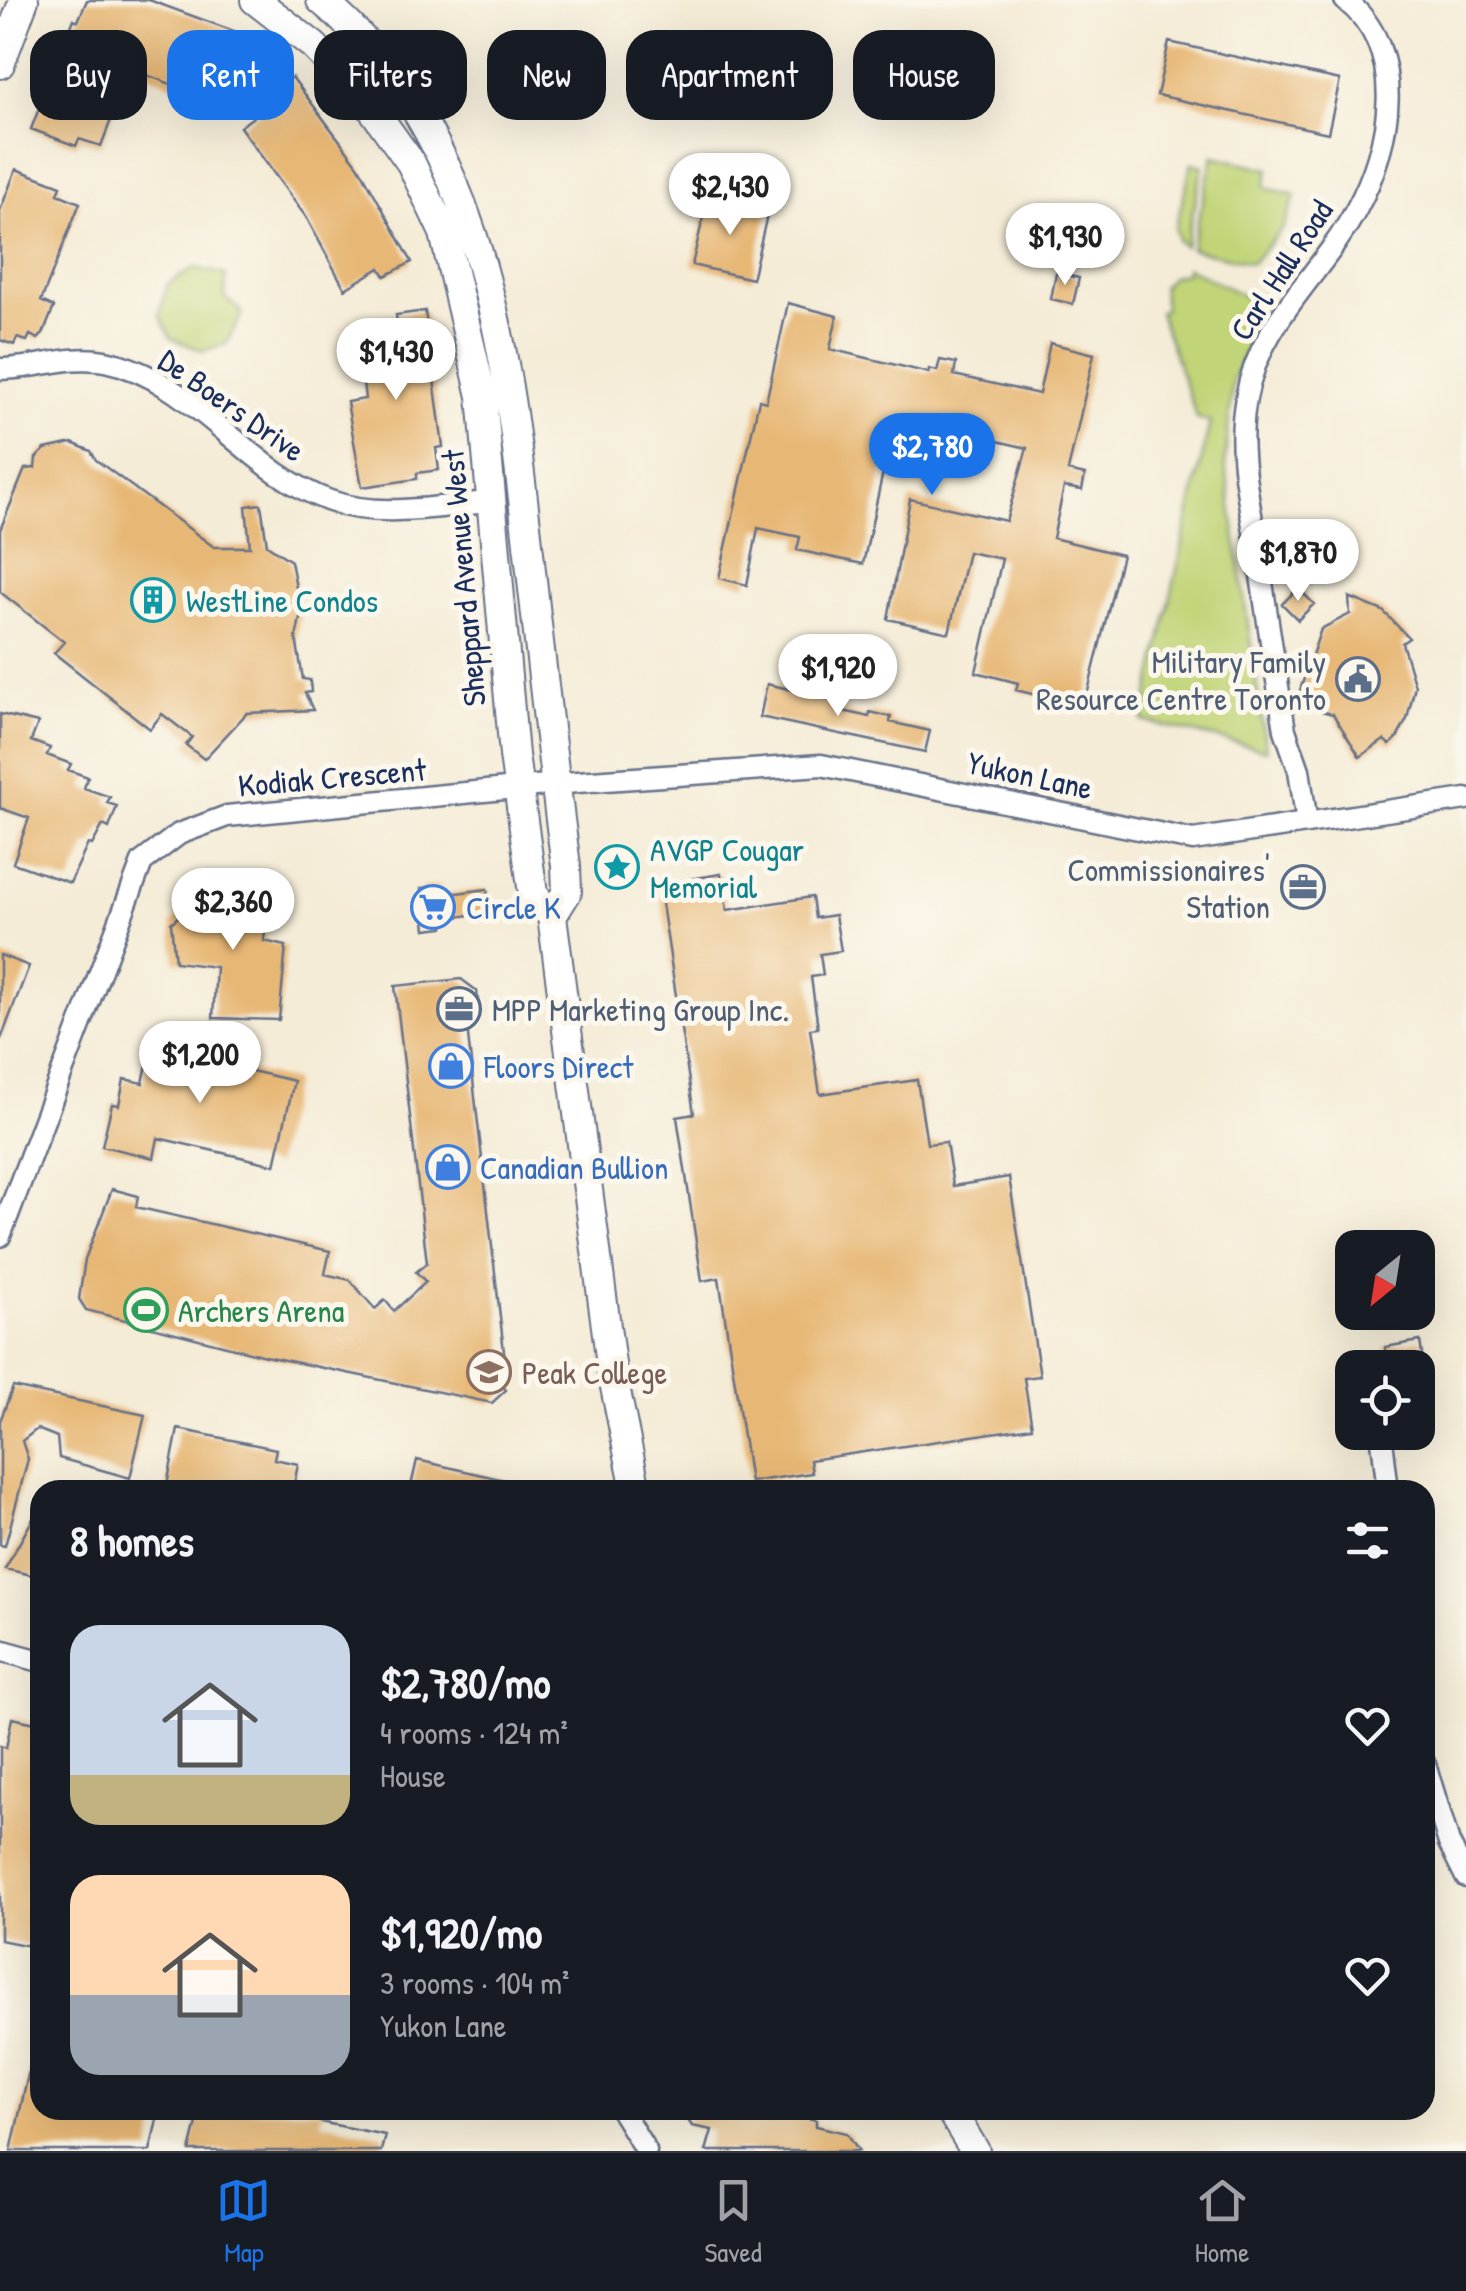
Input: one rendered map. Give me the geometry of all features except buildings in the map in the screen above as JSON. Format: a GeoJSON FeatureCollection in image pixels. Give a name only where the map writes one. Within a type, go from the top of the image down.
{"type":"FeatureCollection","features":[{"type":"Feature","properties":{"kind":"main road"},"geometry":{"type":"LineString","coordinates":[[0,64],[24,0]]}},
{"type":"Feature","properties":{"kind":"main road","name":"Sheppard Avenue West"},"geometry":{"type":"LineString","coordinates":[[254,0],[314,46],[366,100],[411,163],[444,233],[466,311],[482,396],[489,502],[532,894],[552,916],[612,1372],[634,1480]]}},
{"type":"Feature","properties":{"kind":"main road","name":"Sheppard Avenue West"},"geometry":{"type":"LineString","coordinates":[[322,0],[389,74],[431,140],[465,209],[489,279],[524,504],[567,892],[552,916]]}},
{"type":"Feature","properties":{"kind":"main road"},"geometry":{"type":"LineString","coordinates":[[956,2120],[975,2151]]}},
{"type":"Feature","properties":{"kind":"street","name":"Carl Hall Road"},"geometry":{"type":"LineString","coordinates":[[1307,823],[1299,770],[1284,730],[1244,471],[1242,426],[1248,388],[1262,346],[1356,210],[1378,148],[1387,108],[1387,66],[1378,34],[1346,0]]}},
{"type":"Feature","properties":{"kind":"street","name":"De Boers Drive"},"geometry":{"type":"LineString","coordinates":[[0,369],[63,358],[106,361],[153,380],[295,486],[334,503],[374,510],[489,502]]}},
{"type":"Feature","properties":{"kind":"street","name":"Yukon Lane"},"geometry":{"type":"LineString","coordinates":[[519,791],[822,765],[1193,840],[1466,799]]}},
{"type":"Feature","properties":{"kind":"street","name":"Kodiak Crescent"},"geometry":{"type":"LineString","coordinates":[[0,1236],[142,862],[178,834],[227,816],[519,791]]}},
{"type":"Feature","properties":{"kind":"street"},"geometry":{"type":"LineString","coordinates":[[1383,1450],[1387,1480]]}},
{"type":"Feature","properties":{"kind":"street"},"geometry":{"type":"LineString","coordinates":[[0,1650],[30,1658]]}},
{"type":"Feature","properties":{"kind":"street"},"geometry":{"type":"LineString","coordinates":[[1435,1796],[1449,1842],[1466,1876]]}},
{"type":"Feature","properties":{"kind":"street"},"geometry":{"type":"LineString","coordinates":[[627,2120],[646,2151]]}},
{"type":"Feature","properties":{"kind":"green space"},"geometry":{"type":"Polygon","coordinates":[[[1213,156],[1269,169],[1265,188],[1296,195],[1283,228],[1252,263],[1191,249],[1213,156]]]}},
{"type":"Feature","properties":{"kind":"green space"},"geometry":{"type":"Polygon","coordinates":[[[1192,163],[1203,166],[1185,247],[1178,241],[1175,229],[1192,163]]]}},
{"type":"Feature","properties":{"kind":"green space"},"geometry":{"type":"Polygon","coordinates":[[[1186,267],[1254,301],[1262,311],[1233,380],[1225,462],[1266,750],[1143,721],[1210,422],[1197,418],[1159,312],[1165,309],[1162,287],[1172,276],[1186,273],[1186,267]]]}},
{"type":"Feature","properties":{"kind":"green space"},"geometry":{"type":"Polygon","coordinates":[[[195,268],[226,275],[225,298],[243,313],[226,344],[203,351],[171,338],[159,314],[168,284],[195,268]]]}},
{"type":"Feature","properties":{"kind":"place","name":"WestLine Condos"},"geometry":{"type":"Point","coordinates":[153,600]}},
{"type":"Feature","properties":{"kind":"place","name":"Military Family Resource Centre Toronto"},"geometry":{"type":"Point","coordinates":[1358,679]}},
{"type":"Feature","properties":{"kind":"place","name":"AVGP Cougar Memorial"},"geometry":{"type":"Point","coordinates":[617,867]}},
{"type":"Feature","properties":{"kind":"place","name":"Commissionaires' Station"},"geometry":{"type":"Point","coordinates":[1303,887]}},
{"type":"Feature","properties":{"kind":"place","name":"Circle K"},"geometry":{"type":"Point","coordinates":[433,907]}},
{"type":"Feature","properties":{"kind":"place","name":"MPP Marketing Group Inc."},"geometry":{"type":"Point","coordinates":[459,1009]}},
{"type":"Feature","properties":{"kind":"place","name":"Floors Direct"},"geometry":{"type":"Point","coordinates":[451,1066]}},
{"type":"Feature","properties":{"kind":"place","name":"Canadian Bullion"},"geometry":{"type":"Point","coordinates":[448,1167]}},
{"type":"Feature","properties":{"kind":"place","name":"Archers Arena"},"geometry":{"type":"Point","coordinates":[146,1310]}},
{"type":"Feature","properties":{"kind":"place","name":"Peak College"},"geometry":{"type":"Point","coordinates":[489,1372]}}]}
